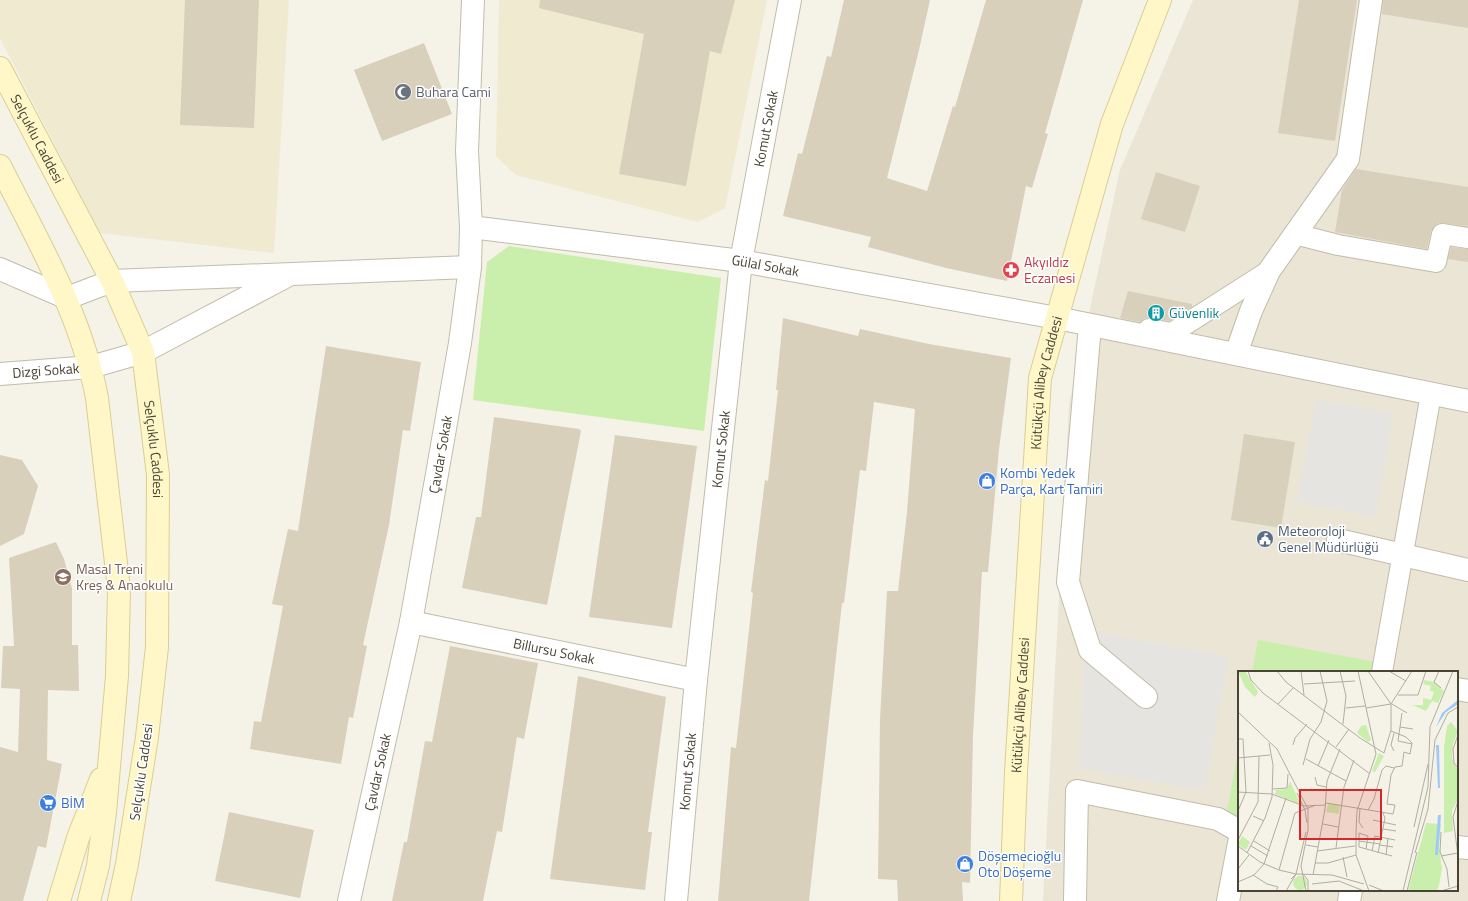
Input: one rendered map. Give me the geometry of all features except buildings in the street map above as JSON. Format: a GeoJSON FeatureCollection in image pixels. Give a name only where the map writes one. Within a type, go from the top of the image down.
{"type":"FeatureCollection","features":[{"type":"Feature","properties":{"kind":"main road","name":"Kütükçü Alibey Caddesi"},"geometry":{"type":"LineString","coordinates":[[1010,901],[1016,772],[1040,378],[1112,124],[1160,0]]}},
{"type":"Feature","properties":{"kind":"main road","name":"Selçuklu Caddesi"},"geometry":{"type":"LineString","coordinates":[[0,68],[112,281],[144,352],[158,476],[157,646],[147,737],[127,864]]}},
{"type":"Feature","properties":{"kind":"main road"},"geometry":{"type":"LineString","coordinates":[[0,166],[66,298],[91,367],[97,398],[119,589],[117,676],[110,760],[98,866],[89,901]]}},
{"type":"Feature","properties":{"kind":"main road"},"geometry":{"type":"LineString","coordinates":[[59,901],[78,838],[110,760]]}},
{"type":"Feature","properties":{"kind":"main road"},"geometry":{"type":"LineString","coordinates":[[120,901],[127,864]]}},
{"type":"Feature","properties":{"kind":"main road"},"geometry":{"type":"LineString","coordinates":[[127,864],[132,901]]}},
{"type":"Feature","properties":{"kind":"street","name":"Çavdar Sokak"},"geometry":{"type":"LineString","coordinates":[[349,901],[411,622],[460,343],[470,267],[471,227],[467,151],[473,0]]}},
{"type":"Feature","properties":{"kind":"street","name":"Komut Sokak"},"geometry":{"type":"LineString","coordinates":[[676,901],[696,680],[741,261],[790,0]]}},
{"type":"Feature","properties":{"kind":"street"},"geometry":{"type":"LineString","coordinates":[[1236,354],[1251,311],[1270,270],[1348,159],[1371,0]]}},
{"type":"Feature","properties":{"kind":"street","name":"Gülal Sokak"},"geometry":{"type":"LineString","coordinates":[[471,227],[741,261],[1057,318],[1468,401]]}},
{"type":"Feature","properties":{"kind":"street"},"geometry":{"type":"LineString","coordinates":[[1295,234],[1338,245],[1436,262],[1442,234],[1468,238]]}},
{"type":"Feature","properties":{"kind":"street"},"geometry":{"type":"LineString","coordinates":[[0,269],[66,298],[112,281],[470,267]]}},
{"type":"Feature","properties":{"kind":"street"},"geometry":{"type":"LineString","coordinates":[[1128,324],[1172,334],[1270,270]]}},
{"type":"Feature","properties":{"kind":"street","name":"Dizgi Sokak"},"geometry":{"type":"LineString","coordinates":[[0,374],[91,367],[144,352],[292,273]]}},
{"type":"Feature","properties":{"kind":"street"},"geometry":{"type":"LineString","coordinates":[[1090,325],[1068,582],[1090,650],[1146,697]]}},
{"type":"Feature","properties":{"kind":"street"},"geometry":{"type":"LineString","coordinates":[[1382,671],[1404,555],[1431,394]]}},
{"type":"Feature","properties":{"kind":"street"},"geometry":{"type":"LineString","coordinates":[[1338,540],[1468,570]]}},
{"type":"Feature","properties":{"kind":"street","name":"Billursu Sokak"},"geometry":{"type":"LineString","coordinates":[[411,622],[696,680]]}},
{"type":"Feature","properties":{"kind":"street"},"geometry":{"type":"LineString","coordinates":[[1458,689],[1468,691]]}},
{"type":"Feature","properties":{"kind":"street"},"geometry":{"type":"LineString","coordinates":[[1075,901],[1077,791],[1218,819],[1238,830]]}},
{"type":"Feature","properties":{"kind":"street"},"geometry":{"type":"LineString","coordinates":[[1458,847],[1468,848]]}},
{"type":"Feature","properties":{"kind":"street"},"geometry":{"type":"LineString","coordinates":[[1228,901],[1238,848]]}},
{"type":"Feature","properties":{"kind":"street"},"geometry":{"type":"LineString","coordinates":[[1349,901],[1351,891]]}},
{"type":"Feature","properties":{"kind":"shaded area"},"geometry":{"type":"Polygon","coordinates":[[[0,0],[289,0],[274,253],[100,233],[0,38],[0,0]]]}},
{"type":"Feature","properties":{"kind":"shaded area"},"geometry":{"type":"Polygon","coordinates":[[[499,0],[767,0],[725,208],[698,222],[516,175],[496,156],[499,0]]]}},
{"type":"Feature","properties":{"kind":"shaded area","name":"Meteoroloji Genel Müdürlüğü"},"geometry":{"type":"Polygon","coordinates":[[[1193,0],[1468,0],[1468,901],[1043,901],[1069,405],[1120,170],[1193,0]]]}},
{"type":"Feature","properties":{"kind":"shaded area"},"geometry":{"type":"Polygon","coordinates":[[[1316,400],[1393,413],[1376,517],[1297,502],[1316,400]]]}},
{"type":"Feature","properties":{"kind":"shaded area"},"geometry":{"type":"Polygon","coordinates":[[[1090,631],[1228,657],[1205,791],[1080,768],[1084,659],[1090,631]]]}},
{"type":"Feature","properties":{"kind":"green space"},"geometry":{"type":"Polygon","coordinates":[[[509,246],[721,278],[704,431],[473,400],[487,262],[509,246]]]}},
{"type":"Feature","properties":{"kind":"green space"},"geometry":{"type":"Polygon","coordinates":[[[1258,640],[1376,662],[1374,671],[1252,671],[1258,640]]]}},
{"type":"Feature","properties":{"kind":"green space"},"geometry":{"type":"Polygon","coordinates":[[[1238,752],[1238,821],[1226,818],[1238,752]]]}},
{"type":"Feature","properties":{"kind":"place","name":"Buhara Cami"},"geometry":{"type":"Point","coordinates":[403,92]}},
{"type":"Feature","properties":{"kind":"place","name":"Akyıldız Eczanesi"},"geometry":{"type":"Point","coordinates":[1011,270]}},
{"type":"Feature","properties":{"kind":"place","name":"Güvenlik"},"geometry":{"type":"Point","coordinates":[1156,313]}},
{"type":"Feature","properties":{"kind":"place","name":"Kombi Yedek Parça, Kart Tamiri"},"geometry":{"type":"Point","coordinates":[987,481]}},
{"type":"Feature","properties":{"kind":"place","name":"Meteoroloji Genel Müdürlüğü"},"geometry":{"type":"Point","coordinates":[1265,539]}},
{"type":"Feature","properties":{"kind":"place","name":"Masal Treni Kreş & Anaokulu"},"geometry":{"type":"Point","coordinates":[63,577]}},
{"type":"Feature","properties":{"kind":"place","name":"BİM"},"geometry":{"type":"Point","coordinates":[48,803]}},
{"type":"Feature","properties":{"kind":"place","name":"Döşemecioğlu Oto Döşeme"},"geometry":{"type":"Point","coordinates":[965,864]}}]}
